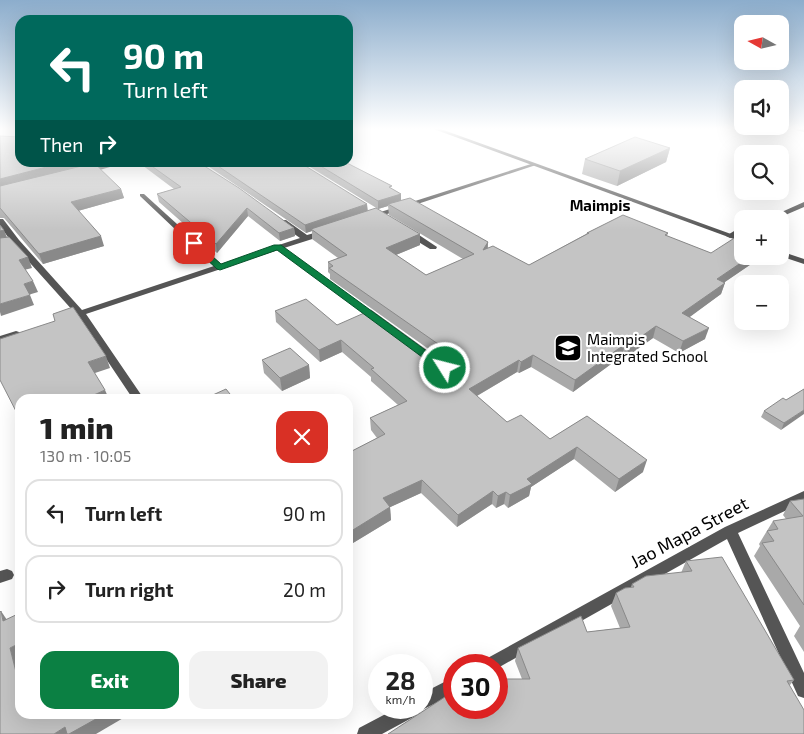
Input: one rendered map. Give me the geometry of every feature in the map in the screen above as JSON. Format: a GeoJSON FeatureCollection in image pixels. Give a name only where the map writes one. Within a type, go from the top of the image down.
{"type":"FeatureCollection","features":[{"type":"Feature","properties":{"kind":"street"},"geometry":{"type":"LineString","coordinates":[[526,162],[734,237]]}},
{"type":"Feature","properties":{"kind":"street"},"geometry":{"type":"LineString","coordinates":[[361,220],[533,165]]}},
{"type":"Feature","properties":{"kind":"street"},"geometry":{"type":"LineString","coordinates":[[77,174],[104,167]]}},
{"type":"Feature","properties":{"kind":"street"},"geometry":{"type":"LineString","coordinates":[[142,195],[220,267]]}},
{"type":"Feature","properties":{"kind":"street"},"geometry":{"type":"LineString","coordinates":[[789,210],[804,204]]}},
{"type":"Feature","properties":{"kind":"street"},"geometry":{"type":"LineString","coordinates":[[371,208],[387,218]]}},
{"type":"Feature","properties":{"kind":"street"},"geometry":{"type":"LineString","coordinates":[[275,216],[306,238]]}},
{"type":"Feature","properties":{"kind":"street"},"geometry":{"type":"LineString","coordinates":[[0,221],[12,243],[80,314],[136,394]]}},
{"type":"Feature","properties":{"kind":"street"},"geometry":{"type":"LineString","coordinates":[[402,228],[433,247]]}},
{"type":"Feature","properties":{"kind":"street"},"geometry":{"type":"LineString","coordinates":[[53,322],[334,229]]}},
{"type":"Feature","properties":{"kind":"street"},"geometry":{"type":"LineString","coordinates":[[730,236],[734,234]]}},
{"type":"Feature","properties":{"kind":"street"},"geometry":{"type":"LineString","coordinates":[[278,247],[381,322]]}},
{"type":"Feature","properties":{"kind":"street"},"geometry":{"type":"LineString","coordinates":[[789,256],[804,262]]}},
{"type":"Feature","properties":{"kind":"street"},"geometry":{"type":"LineString","coordinates":[[0,339],[27,331]]}},
{"type":"Feature","properties":{"kind":"street","name":"Jao Mapa Street"},"geometry":{"type":"LineString","coordinates":[[508,654],[730,531],[804,496]]}},
{"type":"Feature","properties":{"kind":"street"},"geometry":{"type":"LineString","coordinates":[[730,531],[804,690]]}},
{"type":"Feature","properties":{"kind":"street"},"geometry":{"type":"LineString","coordinates":[[365,734],[393,719]]}},
{"type":"Feature","properties":{"kind":"building"},"geometry":{"type":"Polygon","coordinates":[[[0,162],[15,162],[15,167],[47,167],[0,179],[0,162]]]}},
{"type":"Feature","properties":{"kind":"building"},"geometry":{"type":"Polygon","coordinates":[[[594,162],[639,162],[620,171],[594,162]]]}},
{"type":"Feature","properties":{"kind":"building"},"geometry":{"type":"Polygon","coordinates":[[[353,166],[392,186],[389,187],[401,194],[378,201],[322,167],[353,166]]]}},
{"type":"Feature","properties":{"kind":"building"},"geometry":{"type":"Polygon","coordinates":[[[78,167],[98,167],[121,189],[71,202],[101,236],[39,254],[0,208],[0,186],[78,167]]]}},
{"type":"Feature","properties":{"kind":"building"},"geometry":{"type":"Polygon","coordinates":[[[153,167],[206,167],[239,188],[294,228],[279,233],[247,208],[216,244],[157,194],[181,187],[153,167]]]}},
{"type":"Feature","properties":{"kind":"building"},"geometry":{"type":"Polygon","coordinates":[[[219,167],[307,167],[367,204],[305,225],[219,167]]]}},
{"type":"Feature","properties":{"kind":"building"},"geometry":{"type":"Polygon","coordinates":[[[410,198],[488,242],[483,250],[493,246],[529,265],[623,215],[668,233],[665,235],[711,253],[734,238],[734,265],[738,265],[717,279],[725,283],[682,313],[709,328],[683,341],[656,326],[628,346],[625,344],[575,380],[533,355],[521,362],[519,360],[469,389],[507,422],[521,415],[550,439],[587,416],[647,460],[619,479],[577,447],[527,479],[532,484],[510,495],[506,492],[498,496],[493,491],[458,515],[422,480],[383,498],[390,507],[353,530],[353,450],[385,434],[370,418],[407,401],[371,369],[374,368],[341,340],[319,350],[275,311],[306,299],[337,325],[371,310],[440,360],[450,360],[452,357],[451,353],[329,268],[333,266],[328,262],[347,255],[311,229],[376,208],[420,234],[386,248],[426,275],[474,254],[388,204],[410,198]]]}},
{"type":"Feature","properties":{"kind":"building"},"geometry":{"type":"Polygon","coordinates":[[[9,237],[28,257],[19,260],[33,281],[24,284],[30,295],[0,304],[0,238],[9,237]]]}},
{"type":"Feature","properties":{"kind":"building"},"geometry":{"type":"Polygon","coordinates":[[[73,307],[106,356],[88,362],[105,390],[96,394],[15,394],[15,409],[0,380],[0,339],[55,321],[53,314],[73,307]]]}},
{"type":"Feature","properties":{"kind":"building"},"geometry":{"type":"Polygon","coordinates":[[[290,348],[309,365],[280,378],[262,360],[290,348]]]}},
{"type":"Feature","properties":{"kind":"building"},"geometry":{"type":"Polygon","coordinates":[[[226,389],[230,394],[215,394],[226,389]]]}},
{"type":"Feature","properties":{"kind":"building"},"geometry":{"type":"Polygon","coordinates":[[[804,389],[804,410],[784,423],[764,411],[783,398],[786,400],[804,389]]]}},
{"type":"Feature","properties":{"kind":"building"},"geometry":{"type":"Polygon","coordinates":[[[804,499],[804,605],[762,543],[774,541],[767,531],[778,529],[773,521],[803,516],[790,501],[804,499]]]}},
{"type":"Feature","properties":{"kind":"building"},"geometry":{"type":"Polygon","coordinates":[[[722,557],[794,680],[787,681],[804,710],[804,734],[388,734],[411,719],[433,719],[433,705],[443,698],[443,719],[508,719],[508,679],[530,679],[518,648],[581,616],[587,632],[630,627],[616,593],[625,588],[634,587],[632,584],[646,576],[692,571],[686,561],[722,557]]]}},
{"type":"Feature","properties":{"kind":"building"},"geometry":{"type":"Polygon","coordinates":[[[0,612],[3,621],[15,615],[15,646],[10,648],[15,668],[15,719],[96,719],[69,734],[67,734],[65,727],[54,734],[0,734],[0,612]]]}},
{"type":"Feature","properties":{"kind":"place","name":"Maimpis Integrated School"},"geometry":{"type":"Point","coordinates":[568,348]}},
{"type":"Feature","properties":{"kind":"district","name":"Maimpis"},"geometry":{"type":"Point","coordinates":[600,205]}},
{"type":"Feature","properties":{"kind":"route"},"geometry":{"type":"LineString","coordinates":[[194,243],[220,267],[278,247],[445,368]]}}]}
